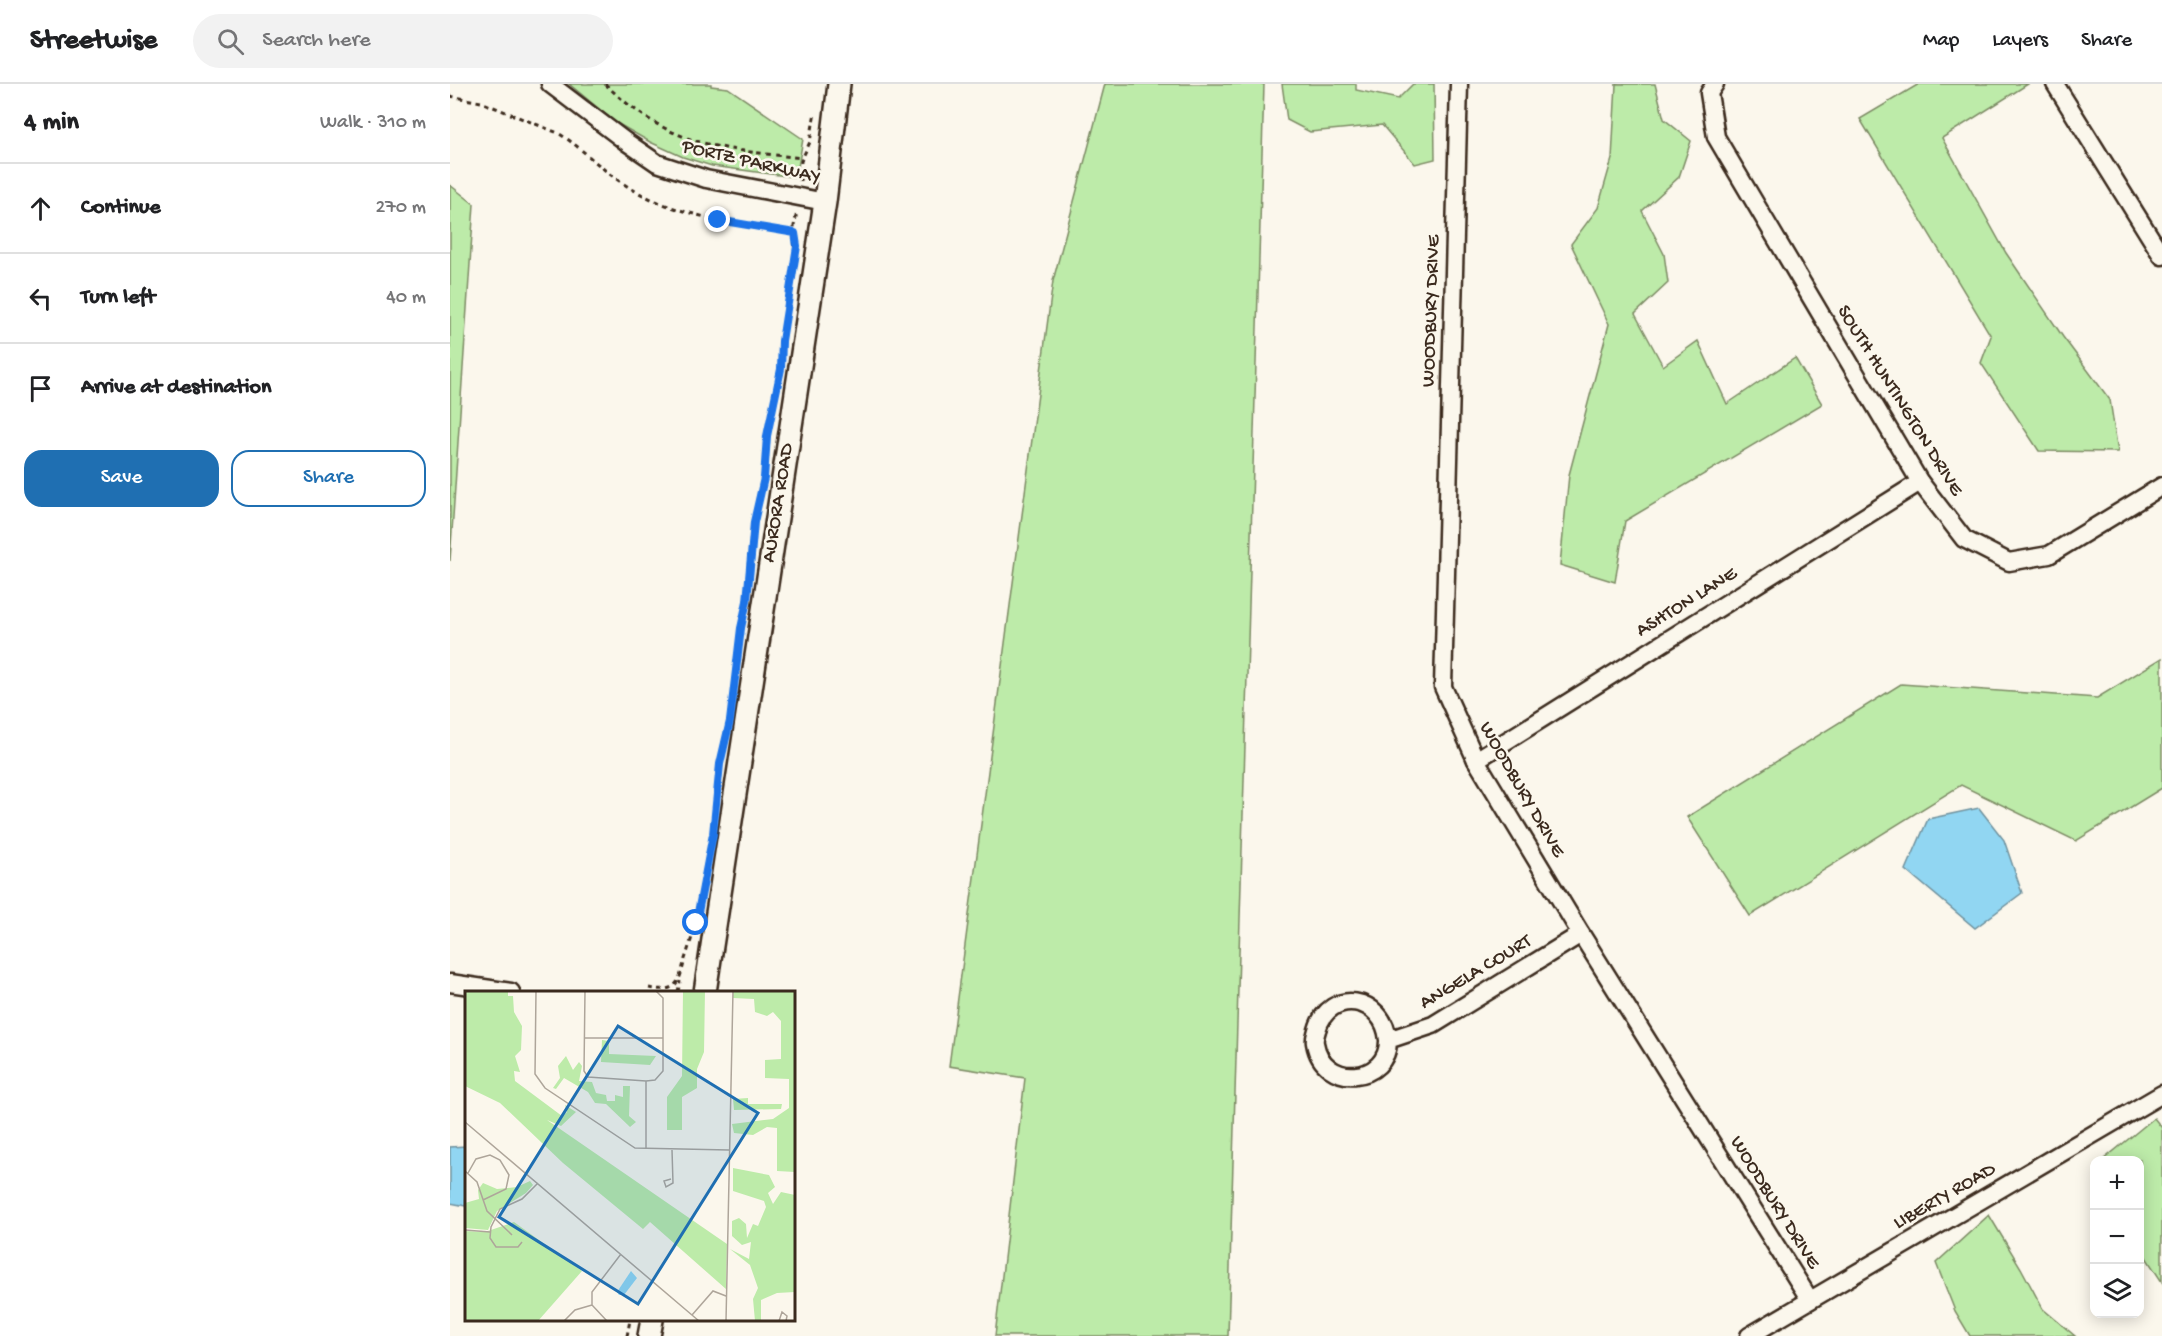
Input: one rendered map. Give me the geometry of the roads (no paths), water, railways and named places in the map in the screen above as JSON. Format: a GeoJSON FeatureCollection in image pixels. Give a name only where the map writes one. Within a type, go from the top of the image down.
{"type":"FeatureCollection","features":[{"type":"Feature","properties":{"kind":"main road","name":"AURORA ROAD"},"geometry":{"type":"LineString","coordinates":[[705,991],[825,201],[839,84]]}},
{"type":"Feature","properties":{"kind":"main road"},"geometry":{"type":"LineString","coordinates":[[649,1336],[651,1321]]}},
{"type":"Feature","properties":{"kind":"street","name":"PORTZ PARKWAY"},"geometry":{"type":"LineString","coordinates":[[550,84],[657,163],[706,178],[825,201]]}},
{"type":"Feature","properties":{"kind":"street","name":"WOODBURY DRIVE"},"geometry":{"type":"LineString","coordinates":[[1459,84],[1443,687],[1476,760],[1581,934],[1810,1300]]}},
{"type":"Feature","properties":{"kind":"street","name":"SOUTH HUNTINGTON DRIVE"},"geometry":{"type":"LineString","coordinates":[[1714,84],[1709,93],[1716,137],[1920,482],[1964,539],[2009,562],[2049,555],[2162,486]]}},
{"type":"Feature","properties":{"kind":"street"},"geometry":{"type":"LineString","coordinates":[[2055,84],[2162,256]]}},
{"type":"Feature","properties":{"kind":"street","name":"ASHTON LANE"},"geometry":{"type":"LineString","coordinates":[[1476,760],[1920,482]]}},
{"type":"Feature","properties":{"kind":"street","name":"ANGELA COURT"},"geometry":{"type":"LineString","coordinates":[[1388,1040],[1433,1025],[1581,934]]}},
{"type":"Feature","properties":{"kind":"street"},"geometry":{"type":"LineString","coordinates":[[450,983],[499,991]]}},
{"type":"Feature","properties":{"kind":"street"},"geometry":{"type":"LineString","coordinates":[[1346,1002],[1363,1004],[1378,1014],[1387,1028],[1388,1040],[1388,1048],[1380,1064],[1370,1072],[1347,1076],[1335,1072],[1320,1060],[1314,1041],[1320,1019],[1327,1011],[1346,1002]]}},
{"type":"Feature","properties":{"kind":"street","name":"LIBERTY ROAD"},"geometry":{"type":"LineString","coordinates":[[1749,1336],[2162,1094]]}},
{"type":"Feature","properties":{"kind":"water"},"geometry":{"type":"Polygon","coordinates":[[[1979,808],[2004,840],[2022,893],[1975,928],[1906,870],[1928,819],[1979,808]]]}},
{"type":"Feature","properties":{"kind":"water"},"geometry":{"type":"Polygon","coordinates":[[[465,1146],[465,1206],[450,1203],[450,1147],[465,1146]]]}}]}
